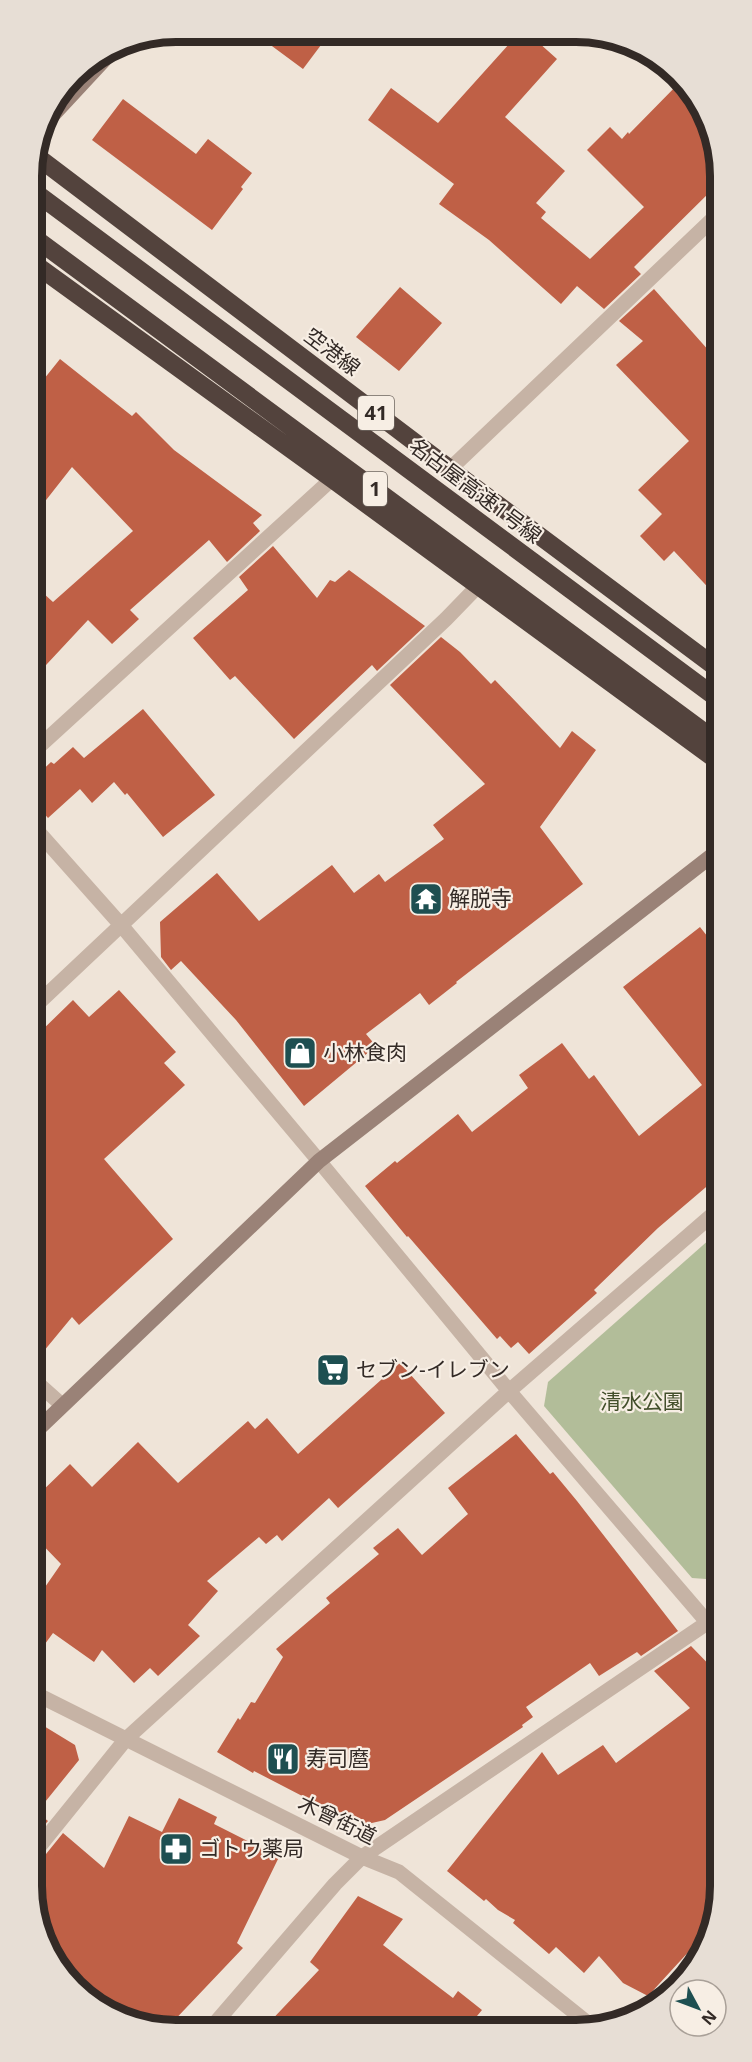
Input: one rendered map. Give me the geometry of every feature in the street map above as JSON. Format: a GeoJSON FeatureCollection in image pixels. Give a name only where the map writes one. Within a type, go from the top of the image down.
{"type":"FeatureCollection","features":[{"type":"Feature","properties":{"kind":"highway","name":"空港線"},"geometry":{"type":"LineString","coordinates":[[43,161],[710,663]]}},
{"type":"Feature","properties":{"kind":"highway","name":"名古屋高速1号線"},"geometry":{"type":"LineString","coordinates":[[42,197],[710,693]]}},
{"type":"Feature","properties":{"kind":"highway","name":"1"},"geometry":{"type":"LineString","coordinates":[[42,243],[710,737]]}},
{"type":"Feature","properties":{"kind":"highway"},"geometry":{"type":"LineString","coordinates":[[42,269],[710,756]]}},
{"type":"Feature","properties":{"kind":"street"},"geometry":{"type":"LineString","coordinates":[[63,104],[96,68]]}},
{"type":"Feature","properties":{"kind":"street"},"geometry":{"type":"LineString","coordinates":[[450,469],[710,222]]}},
{"type":"Feature","properties":{"kind":"street"},"geometry":{"type":"LineString","coordinates":[[42,744],[332,479]]}},
{"type":"Feature","properties":{"kind":"street"},"geometry":{"type":"LineString","coordinates":[[42,1000],[446,619],[478,586]]}},
{"type":"Feature","properties":{"kind":"street"},"geometry":{"type":"LineString","coordinates":[[42,836],[121,925],[320,1161],[509,1392],[710,1626]]}},
{"type":"Feature","properties":{"kind":"street"},"geometry":{"type":"LineString","coordinates":[[42,1425],[320,1161],[710,857]]}},
{"type":"Feature","properties":{"kind":"street"},"geometry":{"type":"LineString","coordinates":[[42,1843],[126,1738],[509,1392],[710,1217]]}},
{"type":"Feature","properties":{"kind":"street"},"geometry":{"type":"LineString","coordinates":[[42,1387],[62,1405]]}},
{"type":"Feature","properties":{"kind":"street"},"geometry":{"type":"LineString","coordinates":[[218,2020],[335,1884],[362,1857],[710,1620]]}},
{"type":"Feature","properties":{"kind":"street","name":"木曾街道"},"geometry":{"type":"LineString","coordinates":[[42,1696],[362,1857],[399,1872],[584,2020]]}},
{"type":"Feature","properties":{"kind":"green space","name":"清水公園"},"geometry":{"type":"Polygon","coordinates":[[[710,1239],[710,1579],[692,1578],[544,1406],[548,1382],[710,1239]]]}},
{"type":"Feature","properties":{"kind":"building"},"geometry":{"type":"Polygon","coordinates":[[[267,42],[323,42],[303,69],[267,42]]]}},
{"type":"Feature","properties":{"kind":"building"},"geometry":{"type":"Polygon","coordinates":[[[511,42],[538,42],[557,59],[505,117],[565,171],[536,203],[546,212],[541,218],[590,259],[644,207],[587,150],[610,127],[622,139],[628,132],[629,134],[676,86],[692,109],[703,133],[710,167],[710,192],[634,267],[641,274],[604,309],[577,286],[561,304],[489,240],[439,204],[454,184],[368,120],[391,88],[438,123],[511,42]]]}},
{"type":"Feature","properties":{"kind":"building"},"geometry":{"type":"Polygon","coordinates":[[[123,99],[196,154],[208,139],[252,173],[241,187],[243,189],[212,230],[92,140],[123,99]]]}},
{"type":"Feature","properties":{"kind":"building"},"geometry":{"type":"Polygon","coordinates":[[[400,287],[442,323],[399,371],[356,337],[400,287]]]}},
{"type":"Feature","properties":{"kind":"building"},"geometry":{"type":"Polygon","coordinates":[[[654,289],[710,352],[710,589],[674,551],[664,561],[640,536],[662,514],[638,490],[689,441],[616,365],[643,341],[619,321],[654,289]]]}},
{"type":"Feature","properties":{"kind":"building"},"geometry":{"type":"Polygon","coordinates":[[[60,359],[132,416],[136,412],[174,450],[262,515],[253,523],[260,531],[227,562],[209,540],[130,610],[139,619],[112,644],[88,620],[42,669],[42,592],[53,602],[133,531],[72,467],[42,505],[42,382],[60,359]]]}},
{"type":"Feature","properties":{"kind":"building"},"geometry":{"type":"Polygon","coordinates":[[[273,546],[317,598],[330,580],[335,582],[349,570],[425,626],[377,671],[372,665],[294,739],[235,676],[230,680],[193,638],[248,590],[239,577],[273,546]]]}},
{"type":"Feature","properties":{"kind":"building"},"geometry":{"type":"Polygon","coordinates":[[[441,637],[460,652],[491,684],[495,680],[560,748],[572,731],[596,750],[540,827],[583,884],[429,1005],[420,993],[366,1034],[376,1046],[304,1106],[236,1020],[181,961],[171,970],[161,957],[160,922],[217,873],[259,921],[332,865],[354,893],[379,874],[385,882],[444,839],[433,825],[485,784],[390,685],[441,637]]]}},
{"type":"Feature","properties":{"kind":"building"},"geometry":{"type":"Polygon","coordinates":[[[143,709],[215,795],[163,837],[127,793],[125,795],[114,782],[92,803],[80,789],[48,818],[42,811],[42,770],[51,762],[54,764],[73,747],[84,758],[143,709]]]}},
{"type":"Feature","properties":{"kind":"building"},"geometry":{"type":"Polygon","coordinates":[[[700,927],[710,940],[710,1184],[658,1228],[594,1290],[597,1293],[529,1354],[518,1342],[511,1348],[500,1336],[497,1339],[365,1186],[458,1114],[472,1132],[528,1088],[519,1075],[562,1043],[589,1079],[594,1075],[639,1136],[702,1085],[623,987],[700,927]]]}},
{"type":"Feature","properties":{"kind":"building"},"geometry":{"type":"Polygon","coordinates":[[[119,990],[176,1052],[164,1063],[185,1085],[104,1159],[173,1239],[79,1325],[72,1317],[42,1353],[42,1030],[73,1000],[89,1017],[119,990]]]}},
{"type":"Feature","properties":{"kind":"building"},"geometry":{"type":"Polygon","coordinates":[[[400,1363],[445,1413],[338,1508],[329,1498],[282,1541],[277,1535],[266,1544],[259,1537],[207,1581],[218,1591],[188,1625],[200,1636],[158,1676],[150,1668],[134,1683],[102,1650],[94,1662],[53,1633],[42,1648],[42,1591],[61,1564],[42,1544],[42,1491],[70,1464],[92,1487],[138,1442],[178,1483],[248,1421],[255,1429],[267,1418],[298,1454],[400,1363]]]}},
{"type":"Feature","properties":{"kind":"building"},"geometry":{"type":"Polygon","coordinates":[[[516,1434],[577,1501],[678,1631],[641,1656],[637,1652],[599,1676],[590,1663],[526,1707],[533,1717],[522,1725],[523,1727],[385,1820],[363,1825],[341,1816],[339,1819],[307,1802],[308,1799],[254,1771],[253,1773],[217,1752],[238,1718],[240,1720],[251,1702],[255,1703],[283,1657],[276,1649],[330,1603],[326,1598],[379,1554],[373,1548],[398,1528],[422,1555],[468,1514],[448,1488],[516,1434]]]}},
{"type":"Feature","properties":{"kind":"building"},"geometry":{"type":"Polygon","coordinates":[[[691,1646],[710,1666],[710,1895],[698,1941],[648,1996],[623,1983],[599,1956],[584,1973],[556,1947],[549,1954],[513,1923],[515,1920],[498,1910],[486,1899],[484,1901],[447,1871],[542,1752],[558,1775],[603,1745],[616,1763],[690,1708],[654,1671],[691,1646]]]}},
{"type":"Feature","properties":{"kind":"building"},"geometry":{"type":"Polygon","coordinates":[[[42,1725],[75,1745],[79,1760],[42,1806],[42,1725]]]}},
{"type":"Feature","properties":{"kind":"building"},"geometry":{"type":"Polygon","coordinates":[[[179,1798],[217,1817],[214,1824],[279,1857],[237,1943],[243,1948],[175,2020],[133,2013],[109,2002],[81,1981],[70,1968],[52,1938],[43,1904],[42,1859],[63,1833],[104,1868],[129,1816],[162,1832],[179,1798]]]}},
{"type":"Feature","properties":{"kind":"building"},"geometry":{"type":"Polygon","coordinates":[[[42,1816],[48,1821],[42,1828],[42,1816]]]}},
{"type":"Feature","properties":{"kind":"building"},"geometry":{"type":"Polygon","coordinates":[[[358,1896],[403,1919],[383,1945],[453,1998],[458,1991],[482,2010],[477,2016],[482,2020],[272,2020],[319,1970],[310,1962],[358,1896]]]}},
{"type":"Feature","properties":{"kind":"place","name":"解脱寺"},"geometry":{"type":"Point","coordinates":[426,899]}},
{"type":"Feature","properties":{"kind":"place","name":"小林食肉"},"geometry":{"type":"Point","coordinates":[300,1053]}},
{"type":"Feature","properties":{"kind":"place","name":"セブン-イレブン"},"geometry":{"type":"Point","coordinates":[333,1370]}},
{"type":"Feature","properties":{"kind":"place","name":"寿司麿"},"geometry":{"type":"Point","coordinates":[283,1759]}},
{"type":"Feature","properties":{"kind":"place","name":"ゴトウ薬局"},"geometry":{"type":"Point","coordinates":[176,1849]}}]}
